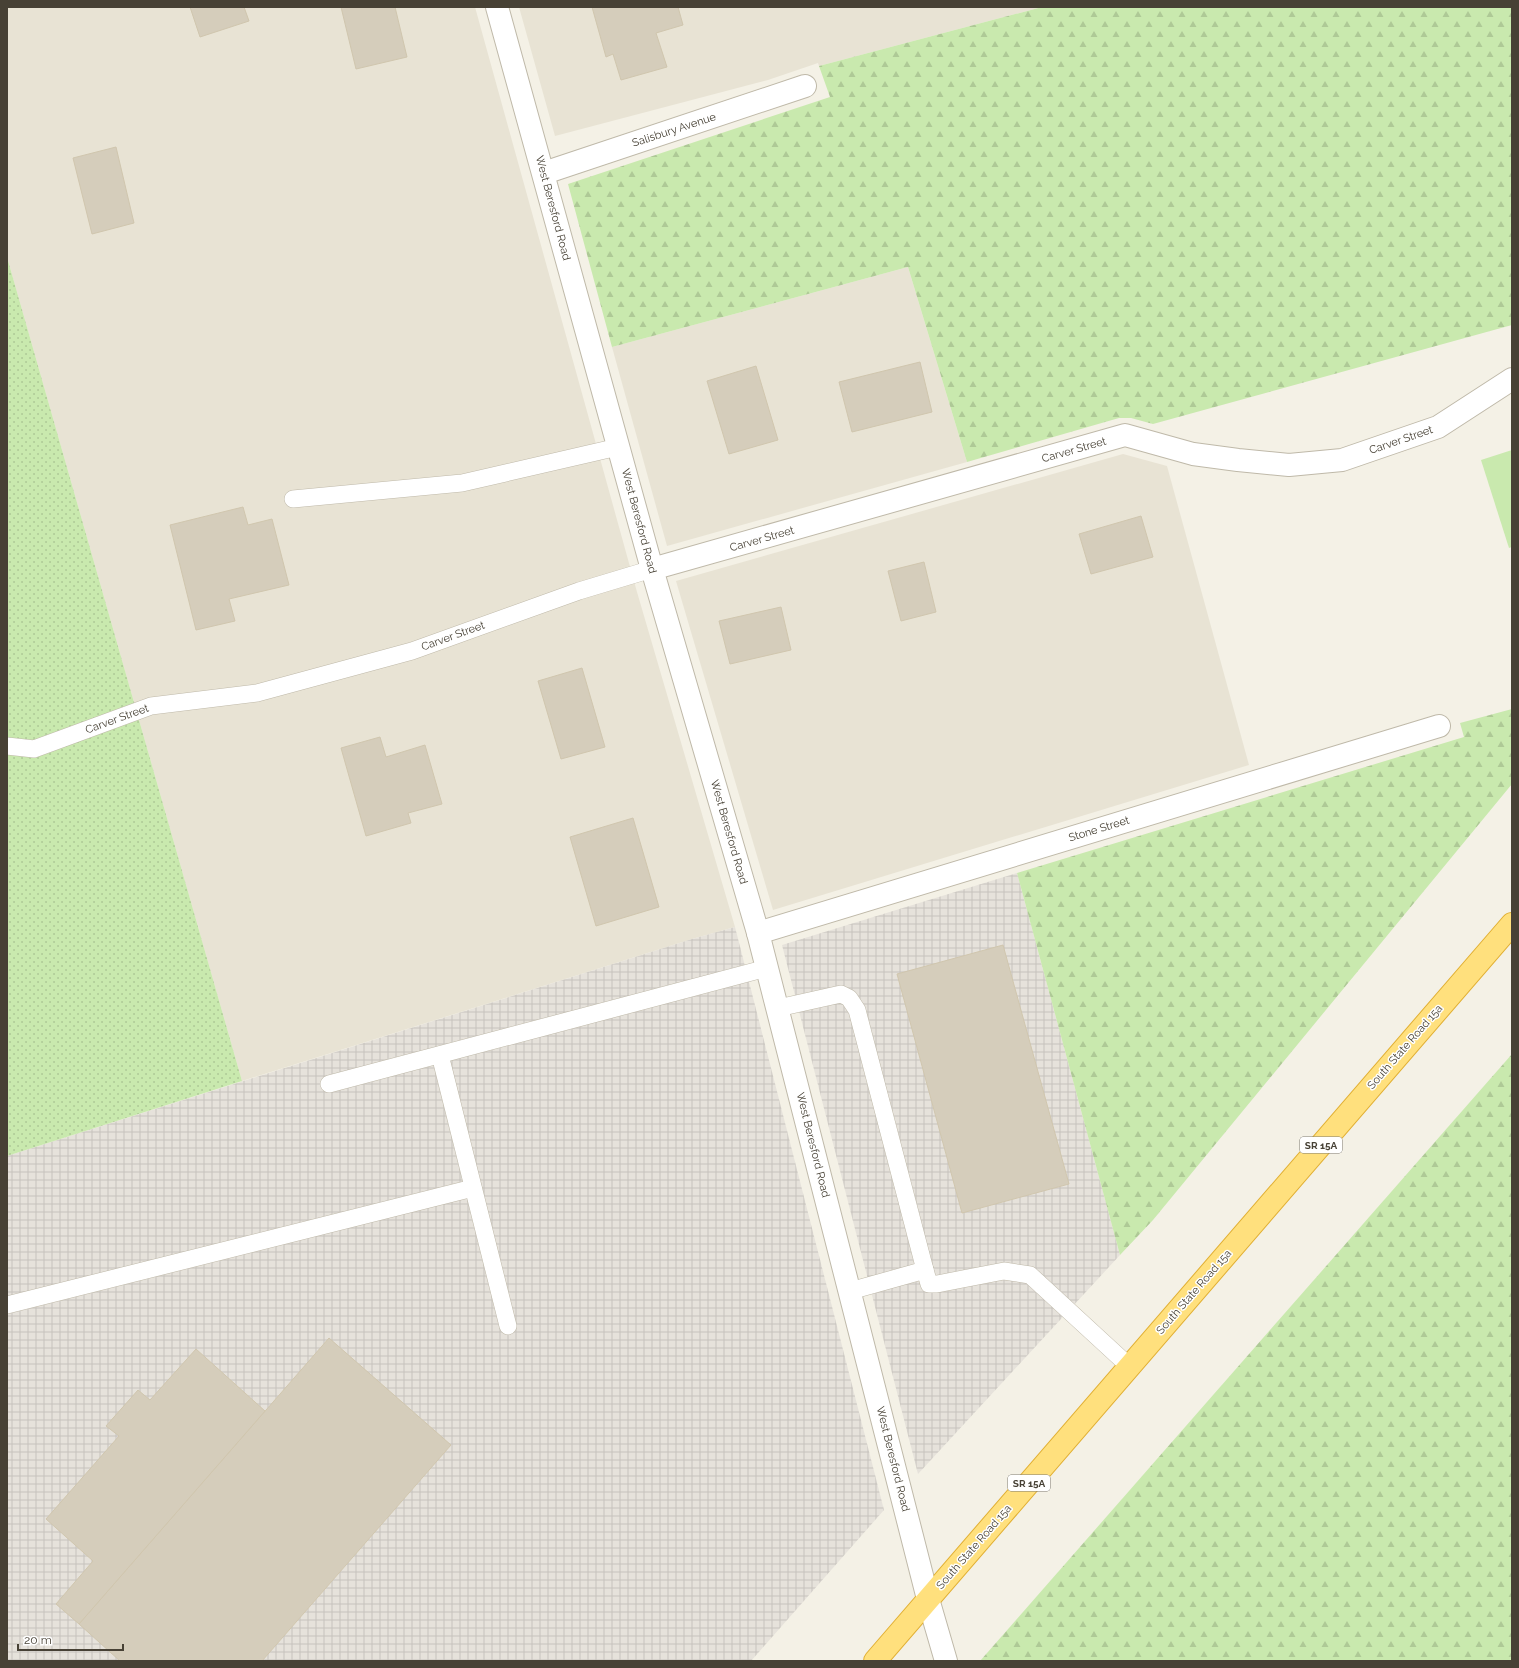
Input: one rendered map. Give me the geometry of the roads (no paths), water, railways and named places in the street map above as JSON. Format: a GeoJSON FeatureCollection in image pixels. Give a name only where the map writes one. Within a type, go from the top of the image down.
{"type":"FeatureCollection","features":[{"type":"Feature","properties":{"kind":"highway","name":"South State Road 15a"},"geometry":{"type":"LineString","coordinates":[[875,1661],[1512,924]]}},
{"type":"Feature","properties":{"kind":"street","name":"West Beresford Road"},"geometry":{"type":"LineString","coordinates":[[497,7],[652,569],[758,933],[928,1599],[946,1661]]}},
{"type":"Feature","properties":{"kind":"street","name":"Salisbury Avenue"},"geometry":{"type":"LineString","coordinates":[[544,173],[805,86]]}},
{"type":"Feature","properties":{"kind":"street","name":"Carver Street"},"geometry":{"type":"LineString","coordinates":[[652,569],[1124,435],[1193,454],[1238,460],[1289,465],[1342,460],[1438,427],[1512,379]]}},
{"type":"Feature","properties":{"kind":"street","name":"Stone Street"},"geometry":{"type":"LineString","coordinates":[[758,933],[1440,726]]}},
{"type":"Feature","properties":{"kind":"lane"},"geometry":{"type":"LineString","coordinates":[[292,499],[462,483],[618,448]]}},
{"type":"Feature","properties":{"kind":"lane","name":"Carver Street"},"geometry":{"type":"LineString","coordinates":[[7,746],[34,749],[151,706],[257,693],[412,651],[578,591],[652,569]]}},
{"type":"Feature","properties":{"kind":"lane"},"geometry":{"type":"LineString","coordinates":[[329,1084],[767,968]]}},
{"type":"Feature","properties":{"kind":"lane"},"geometry":{"type":"LineString","coordinates":[[778,1008],[841,994],[849,998],[857,1010],[929,1284],[937,1284],[1004,1271],[1030,1275],[1130,1367]]}},
{"type":"Feature","properties":{"kind":"lane"},"geometry":{"type":"LineString","coordinates":[[440,1054],[508,1326]]}},
{"type":"Feature","properties":{"kind":"lane"},"geometry":{"type":"LineString","coordinates":[[7,1305],[473,1188]]}},
{"type":"Feature","properties":{"kind":"lane"},"geometry":{"type":"LineString","coordinates":[[850,1292],[925,1270]]}}]}
